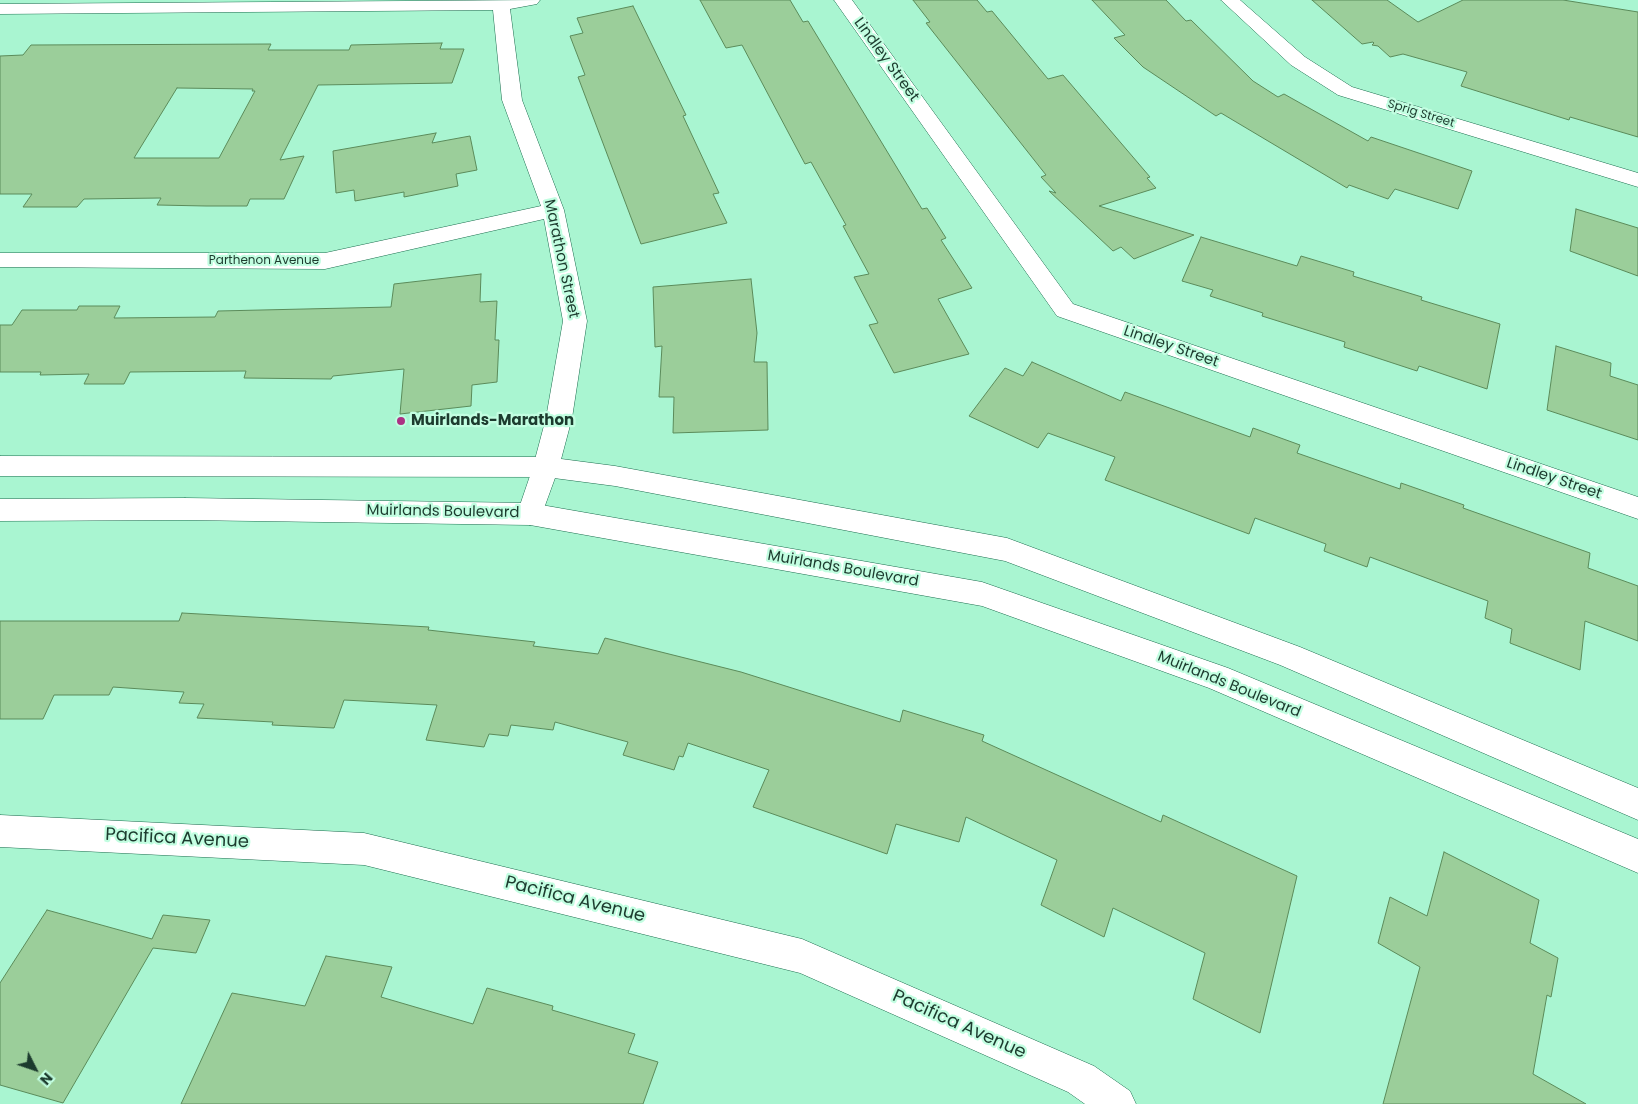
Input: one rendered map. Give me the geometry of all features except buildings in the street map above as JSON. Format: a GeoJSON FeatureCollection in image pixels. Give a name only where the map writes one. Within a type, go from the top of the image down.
{"type":"FeatureCollection","features":[{"type":"Feature","properties":{"kind":"street"},"geometry":{"type":"LineString","coordinates":[[0,9],[501,5],[531,0]]}},
{"type":"Feature","properties":{"kind":"street","name":"Lindley Street"},"geometry":{"type":"LineString","coordinates":[[843,0],[1065,310],[1638,508]]}},
{"type":"Feature","properties":{"kind":"street","name":"Sprig Street"},"geometry":{"type":"LineString","coordinates":[[1230,0],[1298,62],[1345,91],[1638,180]]}},
{"type":"Feature","properties":{"kind":"street","name":"Marathon Street"},"geometry":{"type":"LineString","coordinates":[[501,5],[512,100],[553,210],[575,321],[559,418],[546,467],[530,514]]}},
{"type":"Feature","properties":{"kind":"street","name":"Parthenon Avenue"},"geometry":{"type":"LineString","coordinates":[[0,260],[325,261],[553,210]]}},
{"type":"Feature","properties":{"kind":"street"},"geometry":{"type":"LineString","coordinates":[[0,466],[546,467],[615,476],[1007,550],[1290,656],[1638,804]]}},
{"type":"Feature","properties":{"kind":"street","name":"Muirlands Boulevard"},"geometry":{"type":"LineString","coordinates":[[0,510],[185,509],[530,514],[982,594],[1217,678],[1638,856]]}},
{"type":"Feature","properties":{"kind":"street","name":"Pacifica Avenue"},"geometry":{"type":"LineString","coordinates":[[0,831],[364,849],[373,851],[802,956],[1081,1080],[1117,1104]]}},
{"type":"Feature","properties":{"kind":"place","name":"Muirlands-Marathon"},"geometry":{"type":"Point","coordinates":[401,421]}}]}
